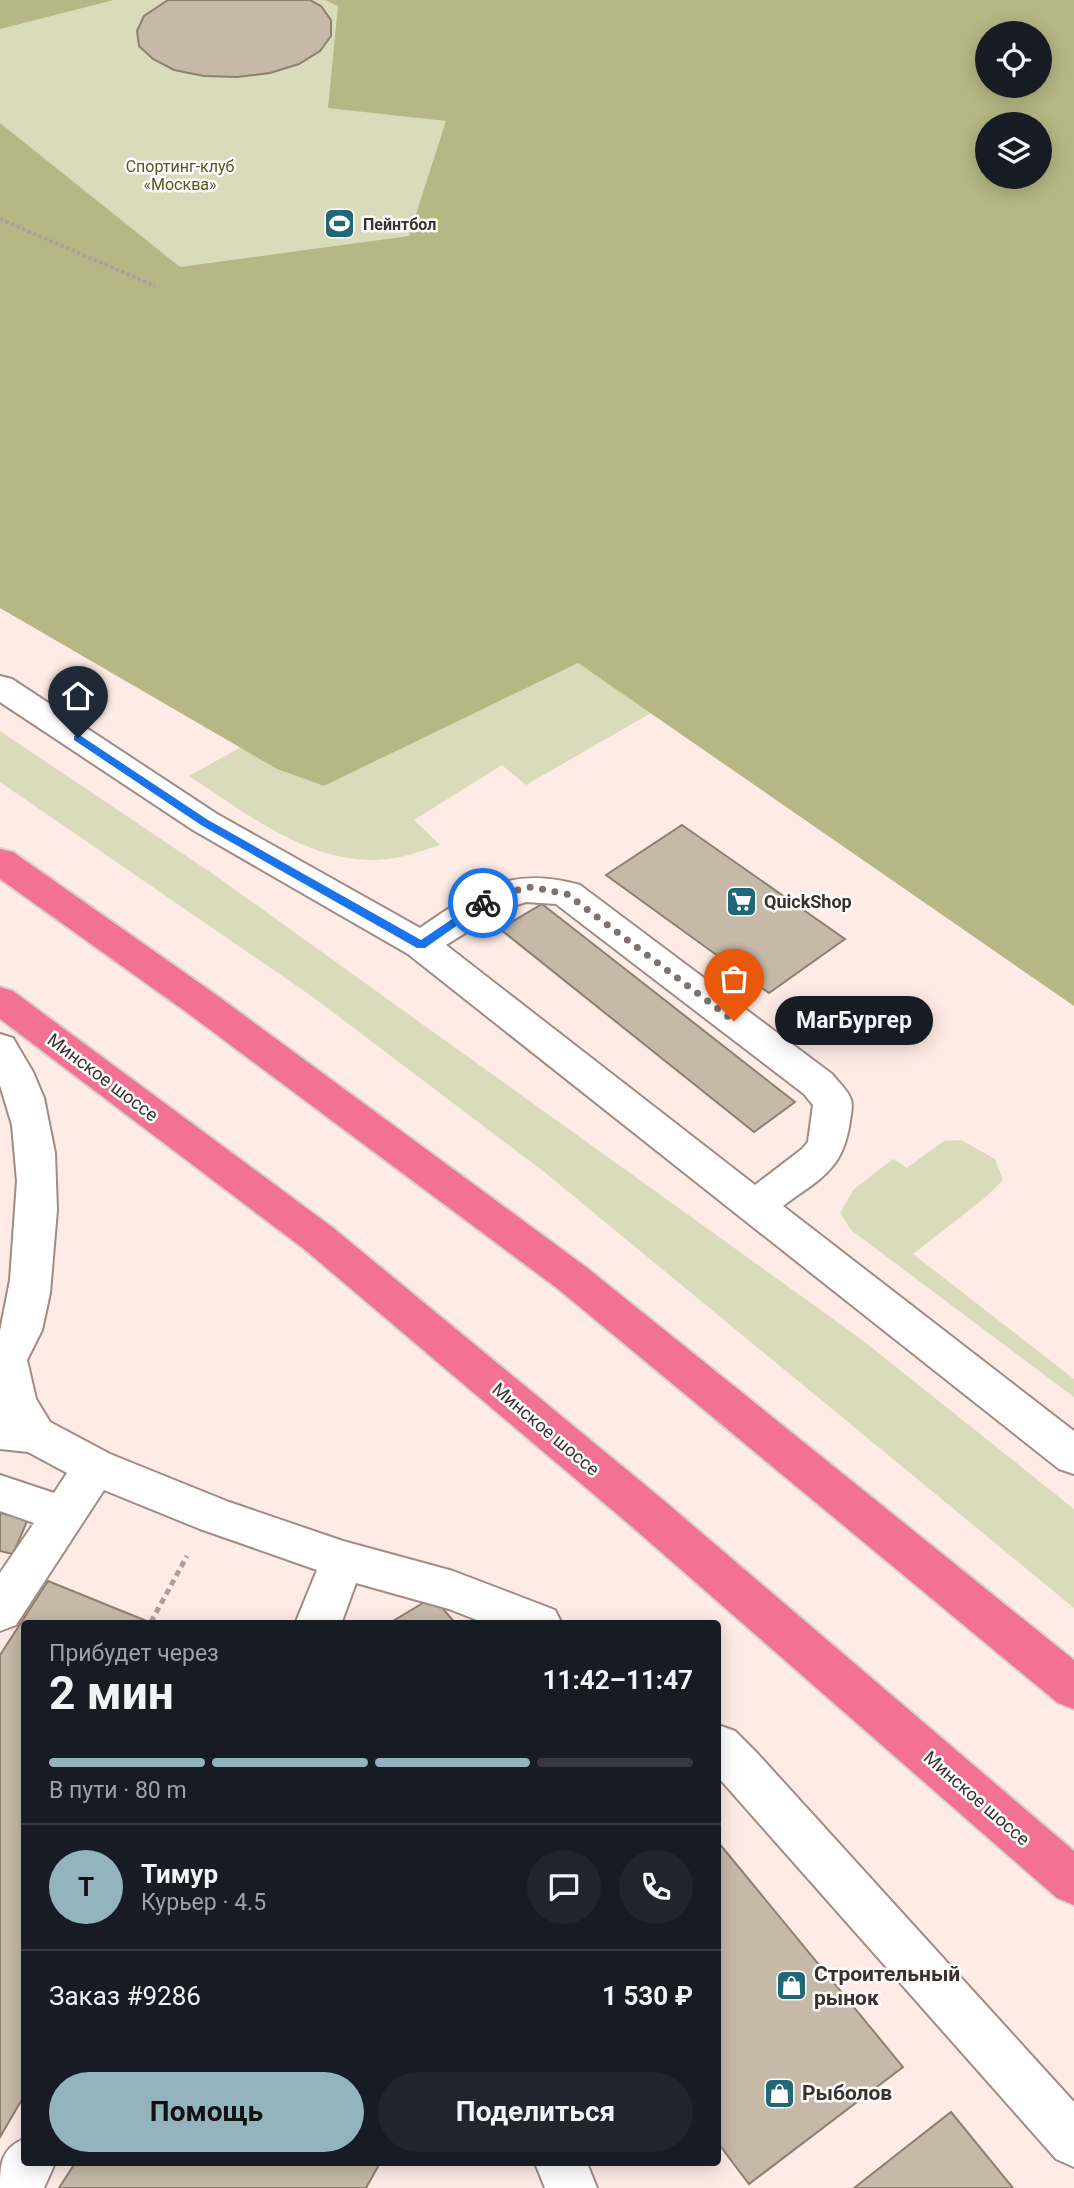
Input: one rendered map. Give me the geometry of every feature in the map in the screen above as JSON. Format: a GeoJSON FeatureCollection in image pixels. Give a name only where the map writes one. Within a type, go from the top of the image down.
{"type":"FeatureCollection","features":[{"type":"Feature","properties":{"kind":"highway"},"geometry":{"type":"LineString","coordinates":[[0,861],[202,1004],[572,1278],[1074,1688]]}},
{"type":"Feature","properties":{"kind":"highway","name":"Минское шоссе"},"geometry":{"type":"LineString","coordinates":[[0,1000],[318,1238],[646,1512],[1074,1882]]}},
{"type":"Feature","properties":{"kind":"street"},"geometry":{"type":"LineString","coordinates":[[0,687],[205,822],[421,945],[1074,1455]]}},
{"type":"Feature","properties":{"kind":"street"},"geometry":{"type":"LineString","coordinates":[[421,945],[495,895],[531,887],[558,890],[567,894],[818,1084],[833,1102],[827,1146],[816,1160],[755,1206]]}},
{"type":"Feature","properties":{"kind":"street"},"geometry":{"type":"LineString","coordinates":[[0,1048],[13,1066],[36,1149],[39,1206],[27,1315],[3,1362],[8,1388],[20,1415],[17,1433],[216,1516],[343,1560],[453,1591],[529,1620]]}},
{"type":"Feature","properties":{"kind":"street"},"geometry":{"type":"LineString","coordinates":[[0,1611],[95,1467]]}},
{"type":"Feature","properties":{"kind":"street"},"geometry":{"type":"LineString","coordinates":[[0,1493],[65,1514]]}},
{"type":"Feature","properties":{"kind":"street"},"geometry":{"type":"LineString","coordinates":[[320,1620],[343,1560]]}},
{"type":"Feature","properties":{"kind":"street"},"geometry":{"type":"LineString","coordinates":[[721,1749],[1074,2141]]}},
{"type":"Feature","properties":{"kind":"street"},"geometry":{"type":"LineString","coordinates":[[15,2188],[27,2166]]}},
{"type":"Feature","properties":{"kind":"street"},"geometry":{"type":"LineString","coordinates":[[562,2166],[571,2188]]}},
{"type":"Feature","properties":{"kind":"path"},"geometry":{"type":"LineString","coordinates":[[0,219],[155,286]]}},
{"type":"Feature","properties":{"kind":"path"},"geometry":{"type":"LineString","coordinates":[[151,1620],[182,1562]]}},
{"type":"Feature","properties":{"kind":"green space","name":"Спортинг-клуб «Москва»"},"geometry":{"type":"Polygon","coordinates":[[[0,0],[919,0],[975,148],[975,160],[0,358],[0,0]]]}},
{"type":"Feature","properties":{"kind":"green space"},"geometry":{"type":"Polygon","coordinates":[[[0,0],[114,0],[0,29],[0,0]]]}},
{"type":"Feature","properties":{"kind":"green space"},"geometry":{"type":"Polygon","coordinates":[[[325,0],[1074,0],[1074,1006],[578,663],[324,786],[277,769],[0,608],[0,123],[180,267],[409,236],[446,121],[328,108],[338,6],[325,0]]]}},
{"type":"Feature","properties":{"kind":"green space"},"geometry":{"type":"Polygon","coordinates":[[[578,663],[651,713],[526,785],[502,765],[414,820],[440,845],[417,853],[377,860],[326,853],[278,833],[189,776],[241,747],[277,769],[324,786],[578,663]]]}},
{"type":"Feature","properties":{"kind":"green space"},"geometry":{"type":"Polygon","coordinates":[[[0,731],[216,876],[861,1339],[1074,1509],[1074,1608],[543,1171],[310,995],[0,782],[0,731]]]}},
{"type":"Feature","properties":{"kind":"green space"},"geometry":{"type":"Polygon","coordinates":[[[961,1140],[995,1159],[1003,1180],[986,1197],[913,1254],[1074,1379],[1074,1397],[851,1230],[840,1213],[854,1189],[893,1159],[907,1168],[944,1141],[961,1140]]]}},
{"type":"Feature","properties":{"kind":"building"},"geometry":{"type":"Polygon","coordinates":[[[168,0],[310,0],[321,6],[331,20],[331,36],[320,51],[299,64],[270,73],[237,77],[204,76],[174,70],[153,59],[139,46],[137,31],[144,16],[168,0]]]}},
{"type":"Feature","properties":{"kind":"building"},"geometry":{"type":"Polygon","coordinates":[[[682,825],[845,939],[769,993],[606,875],[682,825]]]}},
{"type":"Feature","properties":{"kind":"building"},"geometry":{"type":"Polygon","coordinates":[[[542,904],[795,1102],[754,1132],[500,929],[542,904]]]}},
{"type":"Feature","properties":{"kind":"building"},"geometry":{"type":"Polygon","coordinates":[[[0,1513],[28,1519],[13,1554],[0,1551],[0,1513]]]}},
{"type":"Feature","properties":{"kind":"building"},"geometry":{"type":"Polygon","coordinates":[[[48,1581],[144,1620],[23,1620],[48,1581]]]}},
{"type":"Feature","properties":{"kind":"building"},"geometry":{"type":"Polygon","coordinates":[[[433,1597],[453,1620],[395,1620],[433,1597]]]}},
{"type":"Feature","properties":{"kind":"building"},"geometry":{"type":"Polygon","coordinates":[[[21,1623],[21,2101],[0,2137],[0,1655],[21,1623]]]}},
{"type":"Feature","properties":{"kind":"building"},"geometry":{"type":"Polygon","coordinates":[[[721,1846],[903,2067],[749,2184],[721,2147],[721,1846]]]}},
{"type":"Feature","properties":{"kind":"building"},"geometry":{"type":"Polygon","coordinates":[[[951,2112],[1013,2188],[854,2188],[951,2112]]]}},
{"type":"Feature","properties":{"kind":"building"},"geometry":{"type":"Polygon","coordinates":[[[73,2166],[378,2166],[366,2188],[59,2188],[73,2166]]]}},
{"type":"Feature","properties":{"kind":"way so far"},"geometry":{"type":"LineString","coordinates":[[483,903],[495,895],[531,887],[558,890],[567,894],[734,1021]]}},
{"type":"Feature","properties":{"kind":"place","name":"Пейнтбол"},"geometry":{"type":"Point","coordinates":[340,224]}},
{"type":"Feature","properties":{"kind":"place","name":"QuickShop"},"geometry":{"type":"Point","coordinates":[741,901]}},
{"type":"Feature","properties":{"kind":"place","name":"МагБургер"},"geometry":{"type":"Point","coordinates":[734,1021]}},
{"type":"Feature","properties":{"kind":"place","name":"Строительный рынок"},"geometry":{"type":"Point","coordinates":[791,1986]}},
{"type":"Feature","properties":{"kind":"place","name":"Рыболов"},"geometry":{"type":"Point","coordinates":[779,2093]}},
{"type":"Feature","properties":{"kind":"route"},"geometry":{"type":"LineString","coordinates":[[78,738],[205,822],[421,945],[483,903]]}}]}
